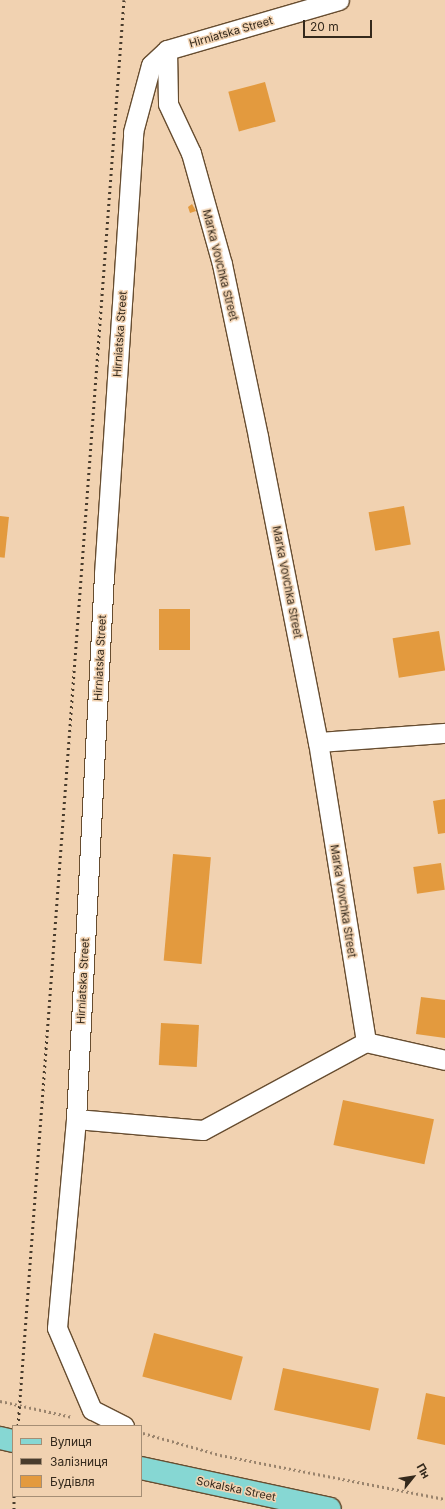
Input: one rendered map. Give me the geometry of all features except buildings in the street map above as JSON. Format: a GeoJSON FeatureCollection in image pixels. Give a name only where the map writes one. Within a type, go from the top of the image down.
{"type":"FeatureCollection","features":[{"type":"Feature","properties":{"kind":"main road"},"geometry":{"type":"LineString","coordinates":[[0,1438],[12,1441]]}},
{"type":"Feature","properties":{"kind":"main road","name":"Sokalska Street"},"geometry":{"type":"LineString","coordinates":[[142,1468],[330,1509]]}},
{"type":"Feature","properties":{"kind":"street","name":"Hirniatska Street"},"geometry":{"type":"LineString","coordinates":[[122,1425],[92,1410],[57,1328],[76,1119],[104,574],[133,132],[151,65],[167,50],[339,0]]}},
{"type":"Feature","properties":{"kind":"street","name":"Marka Vovchka Street"},"geometry":{"type":"LineString","coordinates":[[167,50],[168,104],[190,153],[222,264],[318,742],[366,1042]]}},
{"type":"Feature","properties":{"kind":"street"},"geometry":{"type":"LineString","coordinates":[[318,742],[445,733]]}},
{"type":"Feature","properties":{"kind":"street"},"geometry":{"type":"LineString","coordinates":[[76,1119],[203,1130],[366,1042],[445,1060]]}},
{"type":"Feature","properties":{"kind":"path"},"geometry":{"type":"LineString","coordinates":[[0,1401],[74,1417]]}},
{"type":"Feature","properties":{"kind":"path"},"geometry":{"type":"LineString","coordinates":[[142,1433],[220,1456],[445,1499]]}},
{"type":"Feature","properties":{"kind":"railway"},"geometry":{"type":"LineString","coordinates":[[18,1425],[124,0]]}},
{"type":"Feature","properties":{"kind":"railway"},"geometry":{"type":"LineString","coordinates":[[14,1497],[14,1509]]}}]}
